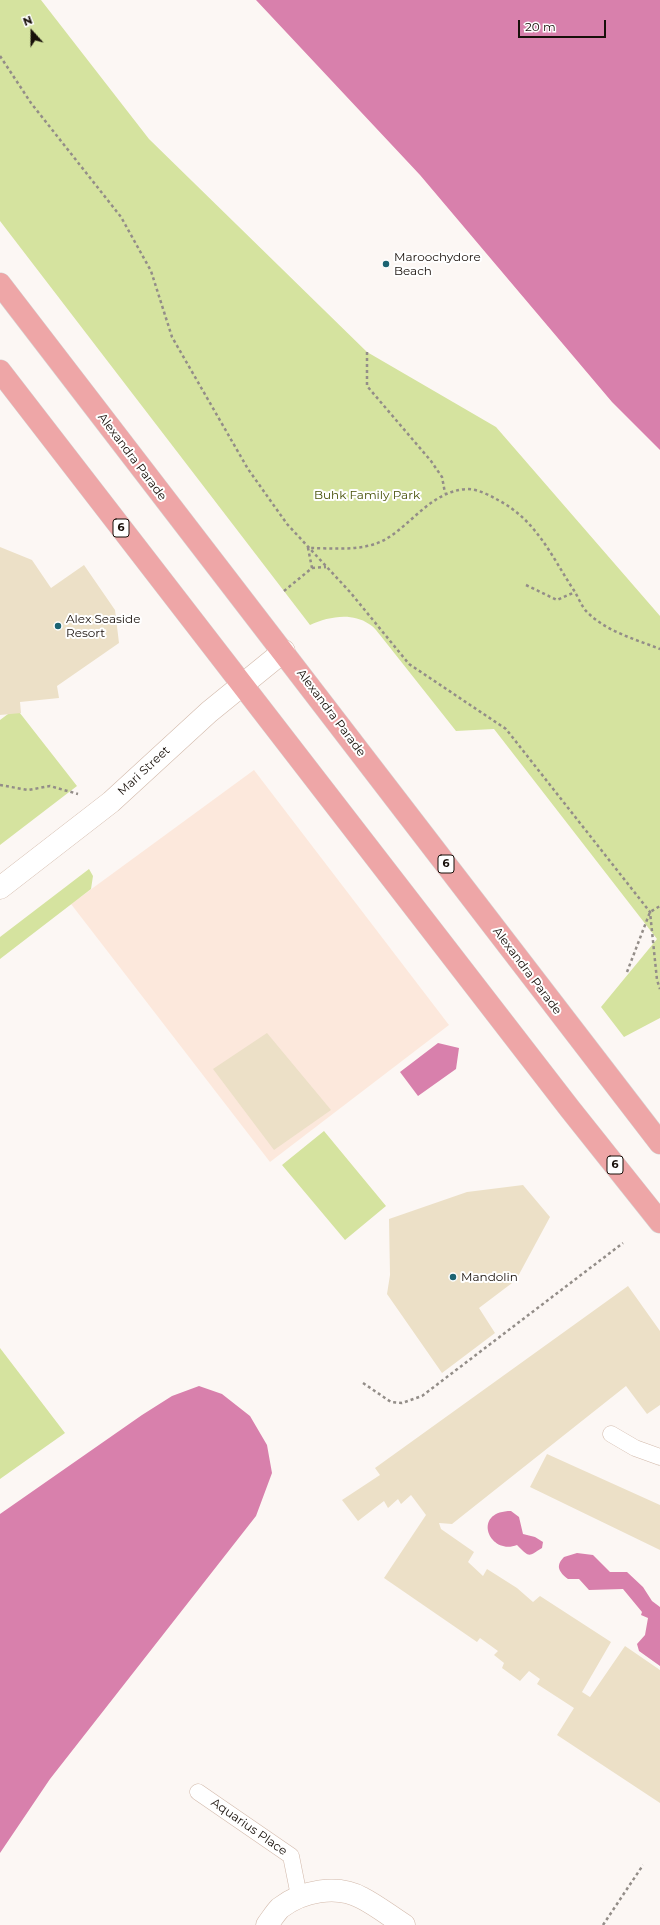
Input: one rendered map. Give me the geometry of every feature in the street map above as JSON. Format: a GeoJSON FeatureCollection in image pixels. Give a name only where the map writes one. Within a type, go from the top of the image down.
{"type":"FeatureCollection","features":[{"type":"Feature","properties":{"kind":"main road","name":"Alexandra Parade"},"geometry":{"type":"LineString","coordinates":[[0,284],[253,614],[284,651],[660,1143]]}},
{"type":"Feature","properties":{"kind":"main road","name":"6"},"geometry":{"type":"LineString","coordinates":[[0,371],[570,1109],[660,1222]]}},
{"type":"Feature","properties":{"kind":"street","name":"Mari Street"},"geometry":{"type":"LineString","coordinates":[[0,888],[111,802],[206,714],[284,651]]}},
{"type":"Feature","properties":{"kind":"street"},"geometry":{"type":"LineString","coordinates":[[266,1925],[280,1909],[299,1896],[320,1891],[341,1891],[361,1897],[404,1925]]}},
{"type":"Feature","properties":{"kind":"lane"},"geometry":{"type":"LineString","coordinates":[[611,1434],[635,1448],[660,1457]]}},
{"type":"Feature","properties":{"kind":"lane","name":"Aquarius Place"},"geometry":{"type":"LineString","coordinates":[[198,1792],[291,1856],[299,1896]]}},
{"type":"Feature","properties":{"kind":"path"},"geometry":{"type":"LineString","coordinates":[[0,56],[31,103],[121,217],[151,271],[172,337],[248,470],[287,524],[350,592],[409,664],[506,729],[650,912],[657,980],[660,989]]}},
{"type":"Feature","properties":{"kind":"path"},"geometry":{"type":"LineString","coordinates":[[367,352],[367,386],[431,461],[442,477],[446,493]]}},
{"type":"Feature","properties":{"kind":"path"},"geometry":{"type":"LineString","coordinates":[[308,548],[349,548],[376,544],[386,539],[415,515],[446,493],[468,489],[480,491],[507,505],[521,515],[534,528],[586,611],[601,624],[660,649]]}},
{"type":"Feature","properties":{"kind":"path"},"geometry":{"type":"LineString","coordinates":[[308,548],[312,568]]}},
{"type":"Feature","properties":{"kind":"path"},"geometry":{"type":"LineString","coordinates":[[284,591],[312,568],[326,567]]}},
{"type":"Feature","properties":{"kind":"path"},"geometry":{"type":"LineString","coordinates":[[526,585],[557,600],[575,592]]}},
{"type":"Feature","properties":{"kind":"path"},"geometry":{"type":"LineString","coordinates":[[0,785],[28,790],[50,786],[111,802]]}},
{"type":"Feature","properties":{"kind":"path"},"geometry":{"type":"LineString","coordinates":[[627,972],[650,912],[660,906]]}},
{"type":"Feature","properties":{"kind":"path"},"geometry":{"type":"LineString","coordinates":[[364,1383],[391,1402],[402,1403],[422,1396],[622,1243]]}},
{"type":"Feature","properties":{"kind":"path"},"geometry":{"type":"LineString","coordinates":[[602,1925],[644,1865]]}},
{"type":"Feature","properties":{"kind":"shaded area"},"geometry":{"type":"Polygon","coordinates":[[[256,0],[660,0],[660,450],[612,402],[420,175],[256,0]]]}},
{"type":"Feature","properties":{"kind":"shaded area"},"geometry":{"type":"Polygon","coordinates":[[[254,770],[449,1025],[270,1162],[71,904],[254,770]]]}},
{"type":"Feature","properties":{"kind":"shaded area"},"geometry":{"type":"Polygon","coordinates":[[[438,1043],[459,1048],[456,1069],[418,1096],[400,1072],[438,1043]]]}},
{"type":"Feature","properties":{"kind":"shaded area"},"geometry":{"type":"Polygon","coordinates":[[[199,1386],[222,1394],[250,1416],[267,1445],[272,1473],[256,1516],[50,1779],[0,1853],[0,1514],[142,1415],[172,1396],[199,1386]]]}},
{"type":"Feature","properties":{"kind":"shaded area"},"geometry":{"type":"Polygon","coordinates":[[[511,1511],[519,1517],[523,1534],[535,1537],[543,1542],[542,1548],[530,1555],[517,1545],[507,1547],[492,1539],[488,1532],[488,1525],[491,1518],[499,1513],[511,1511]]]}},
{"type":"Feature","properties":{"kind":"shaded area"},"geometry":{"type":"Polygon","coordinates":[[[577,1553],[593,1555],[610,1572],[627,1572],[643,1587],[652,1601],[660,1607],[660,1666],[639,1651],[637,1644],[645,1635],[648,1618],[641,1615],[642,1612],[623,1589],[589,1590],[579,1579],[568,1579],[562,1574],[559,1569],[561,1560],[564,1557],[577,1553]]]}},
{"type":"Feature","properties":{"kind":"green space","name":"Buhk Family Park"},"geometry":{"type":"Polygon","coordinates":[[[0,0],[41,0],[149,139],[367,352],[496,427],[660,616],[660,1018],[624,1037],[601,1007],[657,939],[494,729],[456,731],[378,632],[362,620],[340,617],[324,620],[310,625],[0,221],[0,0]]]}},
{"type":"Feature","properties":{"kind":"green space"},"geometry":{"type":"Polygon","coordinates":[[[16,708],[77,786],[0,845],[0,720],[16,708]]]}},
{"type":"Feature","properties":{"kind":"green space"},"geometry":{"type":"Polygon","coordinates":[[[89,869],[93,876],[91,889],[0,959],[0,937],[89,869]]]}},
{"type":"Feature","properties":{"kind":"green space"},"geometry":{"type":"Polygon","coordinates":[[[324,1131],[386,1206],[345,1240],[282,1165],[324,1131]]]}},
{"type":"Feature","properties":{"kind":"green space"},"geometry":{"type":"Polygon","coordinates":[[[0,1348],[65,1433],[0,1479],[0,1348]]]}},
{"type":"Feature","properties":{"kind":"building","name":"Alex Seaside Resort"},"geometry":{"type":"Polygon","coordinates":[[[0,547],[32,560],[51,588],[84,565],[115,610],[119,643],[57,686],[59,698],[20,702],[21,713],[0,715],[0,547]]]}},
{"type":"Feature","properties":{"kind":"building"},"geometry":{"type":"Polygon","coordinates":[[[267,1033],[331,1110],[274,1150],[213,1069],[267,1033]]]}},
{"type":"Feature","properties":{"kind":"building","name":"Mandolin"},"geometry":{"type":"Polygon","coordinates":[[[523,1185],[550,1217],[516,1280],[479,1308],[495,1333],[442,1373],[387,1294],[390,1275],[389,1219],[467,1192],[523,1185]]]}},
{"type":"Feature","properties":{"kind":"building"},"geometry":{"type":"Polygon","coordinates":[[[628,1286],[660,1331],[660,1405],[647,1414],[626,1386],[452,1524],[439,1523],[441,1529],[474,1552],[468,1562],[483,1576],[487,1569],[517,1588],[533,1602],[540,1596],[611,1642],[582,1692],[590,1697],[625,1646],[660,1670],[660,1803],[557,1735],[574,1708],[537,1684],[540,1679],[529,1671],[520,1681],[502,1668],[504,1663],[494,1655],[498,1651],[480,1638],[477,1642],[384,1578],[426,1515],[411,1495],[401,1504],[398,1499],[388,1508],[384,1501],[358,1521],[342,1500],[380,1475],[375,1468],[628,1286]]]}},
{"type":"Feature","properties":{"kind":"building"},"geometry":{"type":"Polygon","coordinates":[[[547,1454],[660,1505],[660,1550],[530,1487],[547,1454]]]}},
{"type":"Feature","properties":{"kind":"place","name":"Maroochydore Beach"},"geometry":{"type":"Point","coordinates":[386,264]}},
{"type":"Feature","properties":{"kind":"place","name":"Alex Seaside Resort"},"geometry":{"type":"Point","coordinates":[58,626]}},
{"type":"Feature","properties":{"kind":"place","name":"Mandolin"},"geometry":{"type":"Point","coordinates":[453,1277]}}]}
